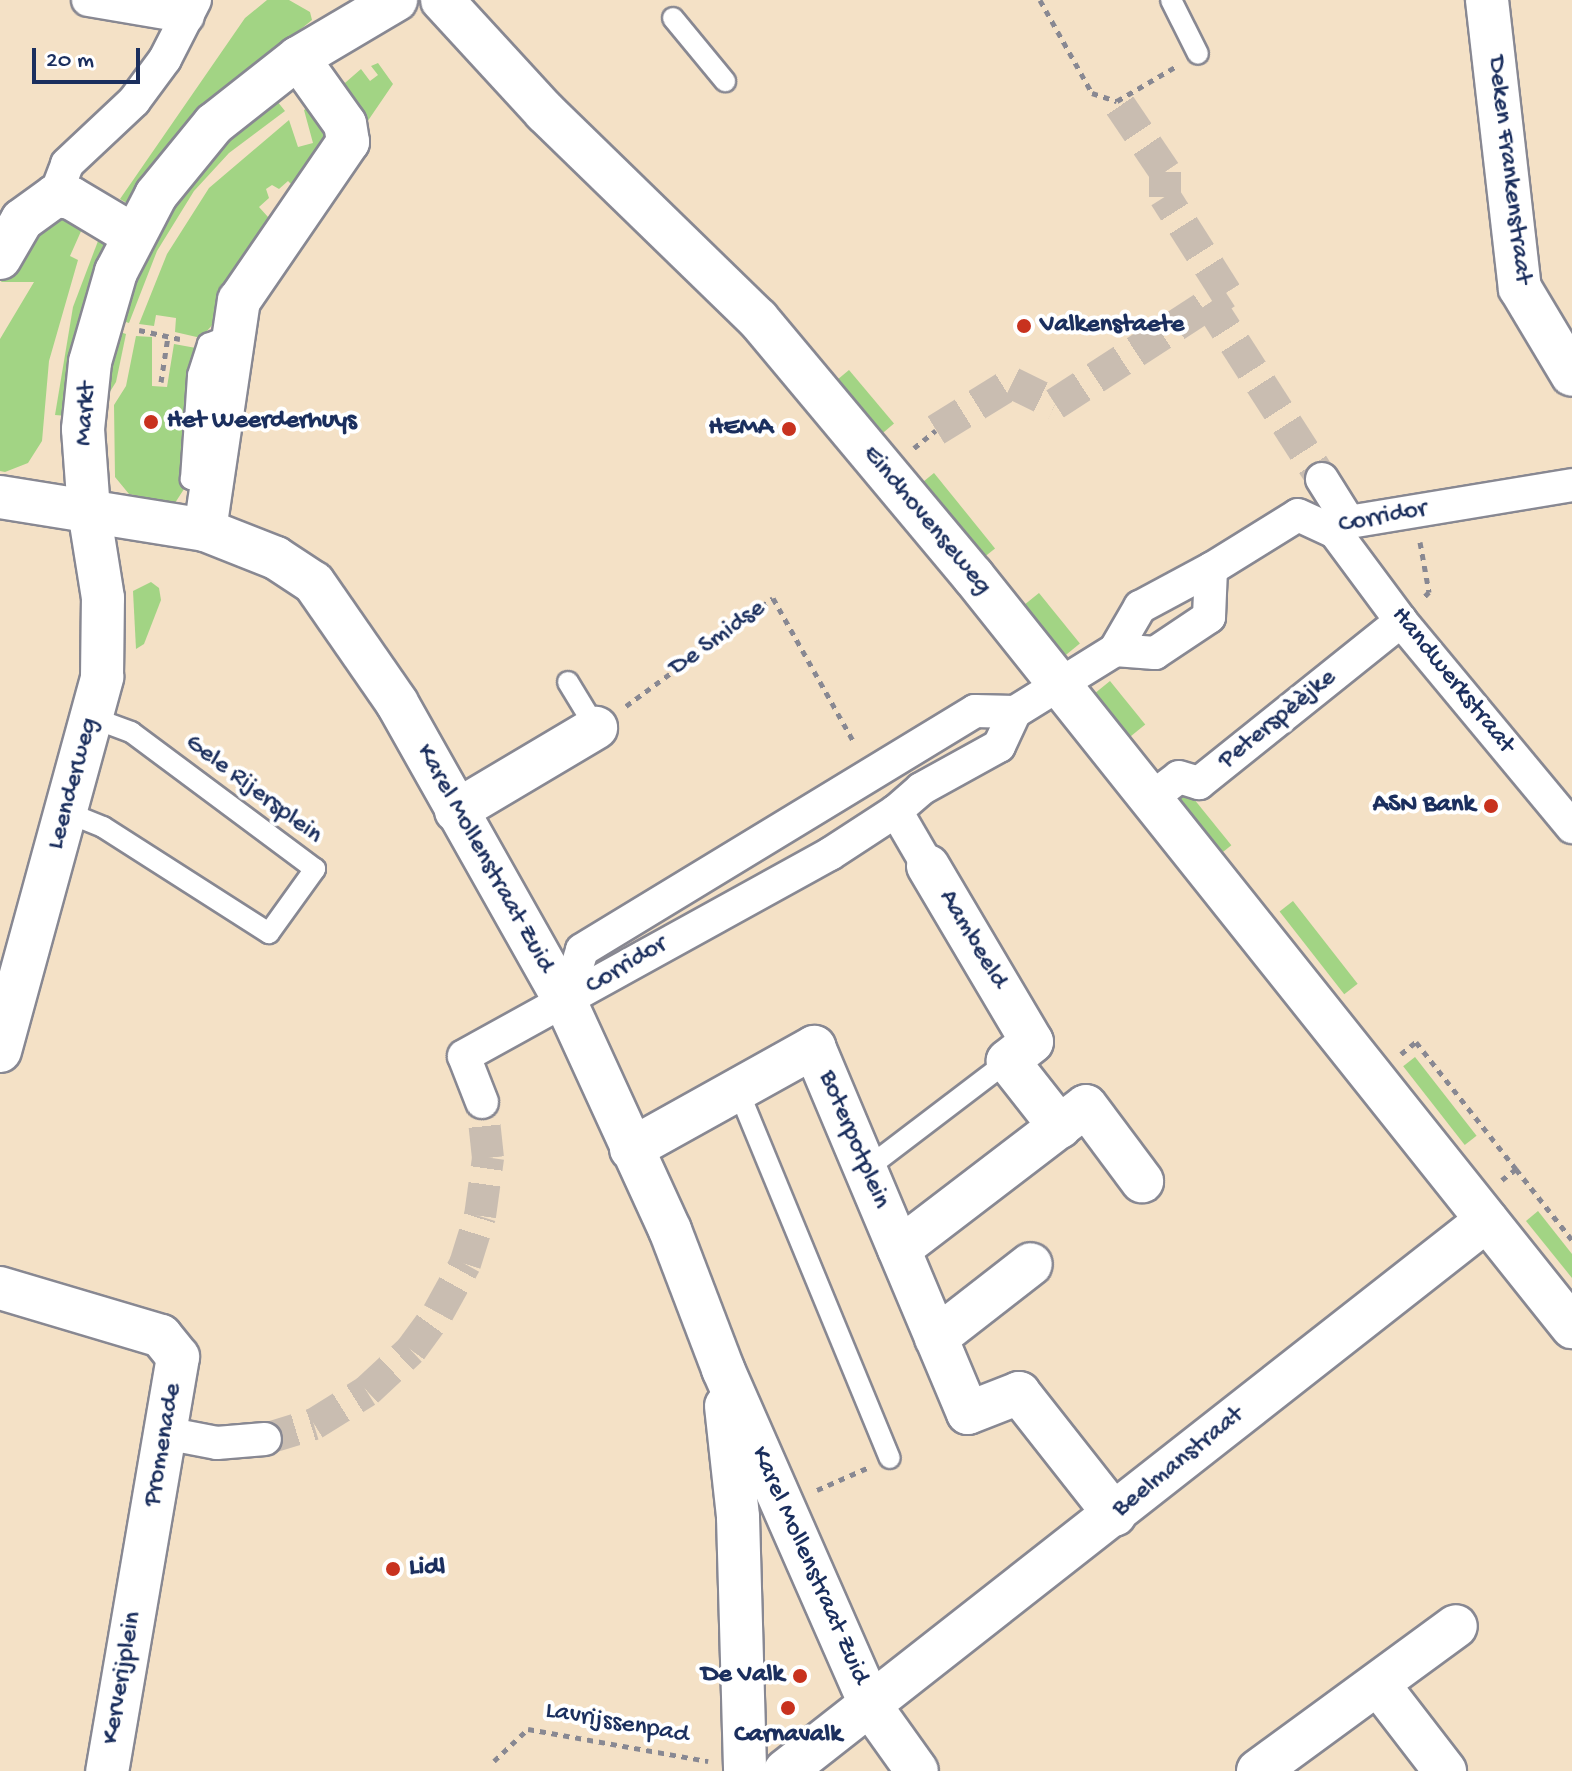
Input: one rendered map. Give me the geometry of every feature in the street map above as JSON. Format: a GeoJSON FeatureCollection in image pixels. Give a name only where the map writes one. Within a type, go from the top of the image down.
{"type":"FeatureCollection","features":[{"type":"Feature","properties":{"kind":"street"},"geometry":{"type":"LineString","coordinates":[[0,258],[22,220],[55,196],[67,164],[134,101],[191,8],[88,0]]}},
{"type":"Feature","properties":{"kind":"street","name":"Markt"},"geometry":{"type":"LineString","coordinates":[[89,511],[84,417],[99,319],[133,235],[156,195],[204,135],[298,58],[396,0]]}},
{"type":"Feature","properties":{"kind":"street","name":"Eindhovenseweg"},"geometry":{"type":"LineString","coordinates":[[442,0],[545,112],[758,319],[1058,684],[1572,1327]]}},
{"type":"Feature","properties":{"kind":"street","name":"Deken Frankenstraat"},"geometry":{"type":"LineString","coordinates":[[1487,0],[1520,288],[1572,375]]}},
{"type":"Feature","properties":{"kind":"street"},"geometry":{"type":"LineString","coordinates":[[205,530],[212,484],[221,339],[247,286],[348,142],[345,124],[298,58]]}},
{"type":"Feature","properties":{"kind":"street"},"geometry":{"type":"LineString","coordinates":[[55,196],[71,198],[133,235]]}},
{"type":"Feature","properties":{"kind":"street","name":"Handwerkstraat"},"geometry":{"type":"LineString","coordinates":[[1322,479],[1342,527],[1401,621],[1572,827]]}},
{"type":"Feature","properties":{"kind":"street","name":"Corridor"},"geometry":{"type":"LineString","coordinates":[[566,1003],[701,921],[757,897],[830,854],[896,811],[921,789],[999,746],[1015,712],[1115,650],[1140,607],[1211,569],[1298,515],[1342,527],[1414,511],[1572,485]]}},
{"type":"Feature","properties":{"kind":"street"},"geometry":{"type":"LineString","coordinates":[[0,497],[89,511]]}},
{"type":"Feature","properties":{"kind":"street","name":"Karel Mollenstraat Zuid"},"geometry":{"type":"LineString","coordinates":[[89,511],[205,530],[276,558],[314,583],[397,703],[566,1003],[670,1230],[723,1369],[872,1708],[758,1770],[723,1369]]}},
{"type":"Feature","properties":{"kind":"street","name":"Leenderweg"},"geometry":{"type":"LineString","coordinates":[[0,1051],[93,718],[106,642],[89,511]]}},
{"type":"Feature","properties":{"kind":"street"},"geometry":{"type":"LineString","coordinates":[[1115,650],[1155,653],[1209,617],[1211,569]]}},
{"type":"Feature","properties":{"kind":"street","name":"Peterspèèjke"},"geometry":{"type":"LineString","coordinates":[[1150,799],[1179,777],[1199,783],[1401,621]]}},
{"type":"Feature","properties":{"kind":"street","name":"Corridor"},"geometry":{"type":"LineString","coordinates":[[566,1003],[582,950],[871,771],[975,711],[1015,712]]}},
{"type":"Feature","properties":{"kind":"street"},"geometry":{"type":"LineString","coordinates":[[456,811],[596,728]]}},
{"type":"Feature","properties":{"kind":"street"},"geometry":{"type":"LineString","coordinates":[[908,750],[921,789]]}},
{"type":"Feature","properties":{"kind":"street","name":"Aambeeld"},"geometry":{"type":"LineString","coordinates":[[896,811],[1032,1042],[1008,1061]]}},
{"type":"Feature","properties":{"kind":"street"},"geometry":{"type":"LineString","coordinates":[[794,820],[830,854]]}},
{"type":"Feature","properties":{"kind":"street"},"geometry":{"type":"LineString","coordinates":[[482,1102],[464,1056],[566,1003]]}},
{"type":"Feature","properties":{"kind":"street","name":"Boterpotplein"},"geometry":{"type":"LineString","coordinates":[[631,1149],[814,1047],[968,1413],[1019,1393],[1115,1515]]}},
{"type":"Feature","properties":{"kind":"street"},"geometry":{"type":"LineString","coordinates":[[1008,1061],[1060,1127]]}},
{"type":"Feature","properties":{"kind":"street"},"geometry":{"type":"LineString","coordinates":[[899,1249],[1086,1106],[1142,1181]]}},
{"type":"Feature","properties":{"kind":"street","name":"Beelmanstraat"},"geometry":{"type":"LineString","coordinates":[[872,1708],[1115,1515],[1480,1212]]}},
{"type":"Feature","properties":{"kind":"street"},"geometry":{"type":"LineString","coordinates":[[936,1338],[1031,1264]]}},
{"type":"Feature","properties":{"kind":"street","name":"Promenade"},"geometry":{"type":"LineString","coordinates":[[0,1288],[171,1342],[179,1365],[139,1585]]}},
{"type":"Feature","properties":{"kind":"street"},"geometry":{"type":"LineString","coordinates":[[165,1433],[217,1443],[265,1439]]}},
{"type":"Feature","properties":{"kind":"street","name":"Kerverijplein"},"geometry":{"type":"LineString","coordinates":[[107,1771],[139,1585]]}},
{"type":"Feature","properties":{"kind":"street"},"geometry":{"type":"LineString","coordinates":[[1258,1771],[1456,1626]]}},
{"type":"Feature","properties":{"kind":"street"},"geometry":{"type":"LineString","coordinates":[[1378,1684],[1445,1771]]}},
{"type":"Feature","properties":{"kind":"street"},"geometry":{"type":"LineString","coordinates":[[872,1708],[917,1771]]}},
{"type":"Feature","properties":{"kind":"lane"},"geometry":{"type":"LineString","coordinates":[[1171,0],[1198,54]]}},
{"type":"Feature","properties":{"kind":"lane"},"geometry":{"type":"LineString","coordinates":[[673,18],[725,81]]}},
{"type":"Feature","properties":{"kind":"lane"},"geometry":{"type":"LineString","coordinates":[[568,682],[596,728]]}},
{"type":"Feature","properties":{"kind":"lane","name":"Gele Rijersplein"},"geometry":{"type":"LineString","coordinates":[[66,812],[103,827],[269,933],[315,869],[131,732],[93,718]]}},
{"type":"Feature","properties":{"kind":"lane"},"geometry":{"type":"LineString","coordinates":[[865,1170],[1008,1061]]}},
{"type":"Feature","properties":{"kind":"lane"},"geometry":{"type":"LineString","coordinates":[[738,1090],[890,1458]]}},
{"type":"Feature","properties":{"kind":"path"},"geometry":{"type":"LineString","coordinates":[[1040,0],[1092,93],[1117,101],[1198,54]]}},
{"type":"Feature","properties":{"kind":"path"},"geometry":{"type":"LineString","coordinates":[[99,319],[168,336],[221,339]]}},
{"type":"Feature","properties":{"kind":"path"},"geometry":{"type":"LineString","coordinates":[[161,382],[168,336]]}},
{"type":"Feature","properties":{"kind":"path"},"geometry":{"type":"LineString","coordinates":[[1401,621],[1429,592],[1414,511]]}},
{"type":"Feature","properties":{"kind":"path","name":"De Smidse"},"geometry":{"type":"LineString","coordinates":[[596,728],[773,598],[871,771]]}},
{"type":"Feature","properties":{"kind":"path"},"geometry":{"type":"LineString","coordinates":[[1372,1077],[1416,1042],[1572,1240]]}},
{"type":"Feature","properties":{"kind":"path"},"geometry":{"type":"LineString","coordinates":[[1480,1212],[1516,1169]]}},
{"type":"Feature","properties":{"kind":"path"},"geometry":{"type":"LineString","coordinates":[[783,1505],[890,1458]]}},
{"type":"Feature","properties":{"kind":"path","name":"Lavrijssenpad"},"geometry":{"type":"LineString","coordinates":[[494,1761],[528,1729],[758,1770]]}},
{"type":"Feature","properties":{"kind":"green space"},"geometry":{"type":"Polygon","coordinates":[[[267,0],[289,0],[310,12],[312,20],[201,111],[130,205],[120,199],[245,18],[267,0]]]}},
{"type":"Feature","properties":{"kind":"green space"},"geometry":{"type":"Polygon","coordinates":[[[378,63],[393,84],[363,128],[362,111],[356,103],[351,107],[338,89],[361,69],[370,81],[378,75],[371,66],[378,63]]]}},
{"type":"Feature","properties":{"kind":"green space"},"geometry":{"type":"Polygon","coordinates":[[[277,101],[285,111],[229,153],[194,191],[157,251],[129,323],[117,319],[153,233],[232,134],[277,101]]]}},
{"type":"Feature","properties":{"kind":"green space"},"geometry":{"type":"Polygon","coordinates":[[[313,104],[332,130],[301,194],[288,181],[279,189],[272,185],[266,189],[269,198],[259,207],[277,227],[225,310],[201,338],[175,332],[176,318],[156,315],[154,326],[139,324],[167,254],[209,188],[289,120],[298,147],[313,143],[304,110],[313,104]]]}},
{"type":"Feature","properties":{"kind":"green space"},"geometry":{"type":"Polygon","coordinates":[[[40,215],[86,220],[70,256],[78,260],[49,361],[42,441],[28,463],[5,472],[0,471],[0,339],[34,282],[1,282],[40,215]]]}},
{"type":"Feature","properties":{"kind":"green space"},"geometry":{"type":"Polygon","coordinates":[[[98,241],[108,246],[67,416],[55,415],[73,307],[98,241]]]}},
{"type":"Feature","properties":{"kind":"green space"},"geometry":{"type":"Polygon","coordinates":[[[114,330],[126,334],[116,382],[101,406],[114,330]]]}},
{"type":"Feature","properties":{"kind":"green space"},"geometry":{"type":"Polygon","coordinates":[[[136,336],[152,337],[152,386],[167,387],[174,344],[196,348],[183,450],[184,489],[175,503],[129,494],[115,477],[114,405],[126,386],[136,336]]]}},
{"type":"Feature","properties":{"kind":"green space"},"geometry":{"type":"Polygon","coordinates":[[[849,370],[894,424],[880,435],[835,382],[849,370]]]}},
{"type":"Feature","properties":{"kind":"green space"},"geometry":{"type":"Polygon","coordinates":[[[934,473],[995,548],[980,560],[919,485],[934,473]]]}},
{"type":"Feature","properties":{"kind":"green space"},"geometry":{"type":"Polygon","coordinates":[[[151,582],[159,588],[161,600],[144,644],[136,649],[133,591],[151,582]]]}},
{"type":"Feature","properties":{"kind":"green space"},"geometry":{"type":"Polygon","coordinates":[[[1039,593],[1080,644],[1060,660],[1019,609],[1039,593]]]}},
{"type":"Feature","properties":{"kind":"green space"},"geometry":{"type":"Polygon","coordinates":[[[1110,681],[1145,725],[1124,742],[1089,698],[1110,681]]]}},
{"type":"Feature","properties":{"kind":"green space"},"geometry":{"type":"Polygon","coordinates":[[[1181,783],[1231,845],[1217,856],[1167,794],[1181,783]]]}},
{"type":"Feature","properties":{"kind":"green space"},"geometry":{"type":"Polygon","coordinates":[[[1293,901],[1358,984],[1344,994],[1280,911],[1293,901]]]}},
{"type":"Feature","properties":{"kind":"green space"},"geometry":{"type":"Polygon","coordinates":[[[1415,1057],[1477,1136],[1465,1145],[1403,1066],[1415,1057]]]}},
{"type":"Feature","properties":{"kind":"green space"},"geometry":{"type":"Polygon","coordinates":[[[1538,1211],[1572,1254],[1572,1278],[1526,1221],[1538,1211]]]}},
{"type":"Feature","properties":{"kind":"tunnel"},"geometry":{"type":"LineString","coordinates":[[936,430],[1012,383],[1055,404],[1226,293],[1165,197],[1165,172],[1117,101]]}},
{"type":"Feature","properties":{"kind":"tunnel"},"geometry":{"type":"LineString","coordinates":[[1209,303],[1322,479]]}},
{"type":"Feature","properties":{"kind":"tunnel"},"geometry":{"type":"LineString","coordinates":[[265,1439],[314,1424],[367,1391],[411,1350],[438,1313],[465,1264],[480,1216],[488,1158],[482,1102]]}},
{"type":"Feature","properties":{"kind":"place","name":"Valkenstaete"},"geometry":{"type":"Point","coordinates":[1024,326]}},
{"type":"Feature","properties":{"kind":"place","name":"Het Weerderhuys"},"geometry":{"type":"Point","coordinates":[151,422]}},
{"type":"Feature","properties":{"kind":"place","name":"HEMA"},"geometry":{"type":"Point","coordinates":[789,429]}},
{"type":"Feature","properties":{"kind":"place","name":"ASN Bank"},"geometry":{"type":"Point","coordinates":[1491,806]}},
{"type":"Feature","properties":{"kind":"place","name":"Lidl"},"geometry":{"type":"Point","coordinates":[393,1569]}},
{"type":"Feature","properties":{"kind":"place","name":"De Valk"},"geometry":{"type":"Point","coordinates":[800,1676]}},
{"type":"Feature","properties":{"kind":"place","name":"Carnavalk"},"geometry":{"type":"Point","coordinates":[788,1708]}}]}
